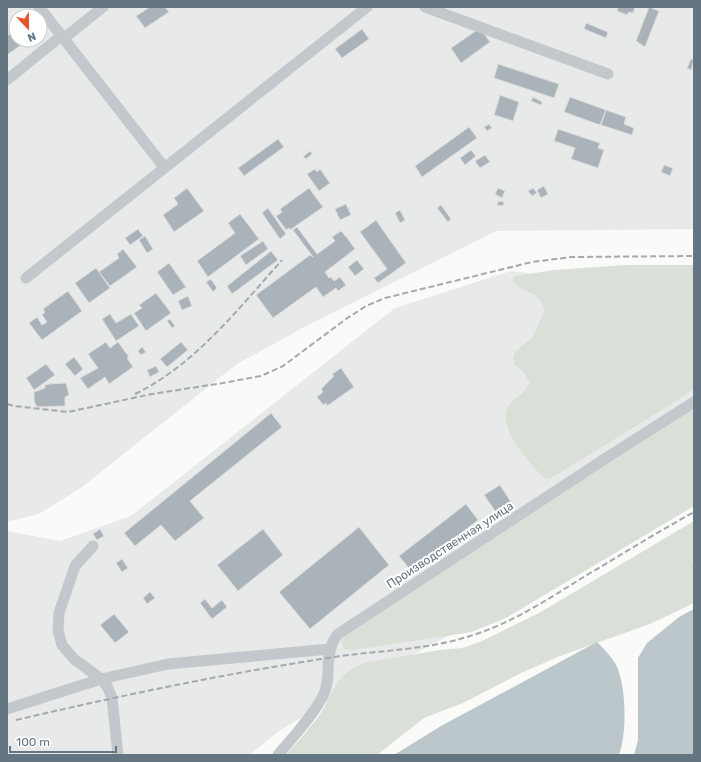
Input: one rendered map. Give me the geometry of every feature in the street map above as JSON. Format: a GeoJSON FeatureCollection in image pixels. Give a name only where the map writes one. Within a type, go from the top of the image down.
{"type":"FeatureCollection","features":[{"type":"Feature","properties":{"kind":"street"},"geometry":{"type":"LineString","coordinates":[[39,7],[164,167]]}},
{"type":"Feature","properties":{"kind":"street"},"geometry":{"type":"LineString","coordinates":[[7,80],[103,7]]}},
{"type":"Feature","properties":{"kind":"street"},"geometry":{"type":"LineString","coordinates":[[26,278],[367,7]]}},
{"type":"Feature","properties":{"kind":"street"},"geometry":{"type":"LineString","coordinates":[[425,7],[608,74]]}},
{"type":"Feature","properties":{"kind":"street","name":"Производственная улица"},"geometry":{"type":"LineString","coordinates":[[278,755],[309,716],[323,695],[327,683],[330,649],[338,634],[694,402]]}},
{"type":"Feature","properties":{"kind":"street"},"geometry":{"type":"LineString","coordinates":[[93,546],[75,566],[59,613],[58,631],[62,646],[74,659],[101,679],[107,686],[112,698],[118,755]]}},
{"type":"Feature","properties":{"kind":"street"},"geometry":{"type":"LineString","coordinates":[[7,709],[101,679],[168,664],[330,649]]}},
{"type":"Feature","properties":{"kind":"shaded area"},"geometry":{"type":"Polygon","coordinates":[[[7,7],[694,7],[694,229],[496,231],[308,325],[237,364],[82,487],[39,514],[7,522],[7,7]]]}},
{"type":"Feature","properties":{"kind":"shaded area"},"geometry":{"type":"Polygon","coordinates":[[[626,265],[694,265],[694,389],[551,478],[545,479],[531,464],[516,444],[506,423],[506,414],[509,405],[526,389],[530,382],[523,372],[514,364],[513,357],[516,351],[532,338],[545,310],[538,298],[519,287],[512,280],[515,276],[554,270],[626,265]]]}},
{"type":"Feature","properties":{"kind":"shaded area"},"geometry":{"type":"Polygon","coordinates":[[[511,271],[597,282],[694,284],[694,504],[340,694],[279,731],[249,755],[7,755],[7,531],[60,541],[131,516],[395,308],[511,271]]]}},
{"type":"Feature","properties":{"kind":"shaded area"},"geometry":{"type":"Polygon","coordinates":[[[694,408],[694,506],[506,618],[472,632],[353,650],[344,649],[342,639],[349,631],[591,473],[694,408]]]}},
{"type":"Feature","properties":{"kind":"shaded area"},"geometry":{"type":"Polygon","coordinates":[[[694,521],[694,559],[692,561],[694,563],[694,602],[690,605],[650,624],[560,656],[521,673],[463,703],[424,718],[377,755],[286,755],[318,717],[341,678],[355,667],[365,663],[439,650],[463,648],[482,641],[539,613],[694,521]]]}},
{"type":"Feature","properties":{"kind":"shaded area"},"geometry":{"type":"Polygon","coordinates":[[[694,609],[694,755],[634,755],[638,740],[638,658],[647,643],[679,617],[694,609]]]}},
{"type":"Feature","properties":{"kind":"shaded area"},"geometry":{"type":"Polygon","coordinates":[[[597,642],[609,654],[618,669],[621,678],[624,700],[624,724],[622,746],[619,755],[394,755],[441,726],[597,642]]]}},
{"type":"Feature","properties":{"kind":"building"},"geometry":{"type":"Polygon","coordinates":[[[150,7],[165,7],[169,12],[145,28],[136,16],[150,7]]]}},
{"type":"Feature","properties":{"kind":"building"},"geometry":{"type":"Polygon","coordinates":[[[618,7],[635,7],[633,13],[629,12],[627,15],[617,11],[618,7]]]}},
{"type":"Feature","properties":{"kind":"building"},"geometry":{"type":"Polygon","coordinates":[[[649,7],[659,11],[645,47],[636,41],[649,7]]]}},
{"type":"Feature","properties":{"kind":"building"},"geometry":{"type":"Polygon","coordinates":[[[586,23],[608,32],[606,38],[584,29],[586,23]]]}},
{"type":"Feature","properties":{"kind":"building"},"geometry":{"type":"Polygon","coordinates":[[[480,28],[490,42],[461,63],[451,48],[480,28]]]}},
{"type":"Feature","properties":{"kind":"building"},"geometry":{"type":"Polygon","coordinates":[[[362,29],[369,39],[342,58],[335,49],[362,29]]]}},
{"type":"Feature","properties":{"kind":"building"},"geometry":{"type":"Polygon","coordinates":[[[8,35],[8,48],[17,48],[7,55],[8,35]]]}},
{"type":"Feature","properties":{"kind":"building"},"geometry":{"type":"Polygon","coordinates":[[[691,59],[694,60],[691,70],[687,68],[691,59]]]}},
{"type":"Feature","properties":{"kind":"building"},"geometry":{"type":"Polygon","coordinates":[[[498,64],[559,84],[554,98],[494,78],[498,64]]]}},
{"type":"Feature","properties":{"kind":"building"},"geometry":{"type":"Polygon","coordinates":[[[500,95],[519,102],[513,121],[494,115],[500,95]]]}},
{"type":"Feature","properties":{"kind":"building"},"geometry":{"type":"Polygon","coordinates":[[[533,97],[542,102],[541,105],[531,101],[533,97]]]}},
{"type":"Feature","properties":{"kind":"building"},"geometry":{"type":"Polygon","coordinates":[[[570,97],[606,110],[600,125],[564,112],[570,97]]]}},
{"type":"Feature","properties":{"kind":"building"},"geometry":{"type":"Polygon","coordinates":[[[606,110],[626,117],[624,124],[634,128],[632,135],[601,125],[606,110]]]}},
{"type":"Feature","properties":{"kind":"building"},"geometry":{"type":"Polygon","coordinates":[[[489,124],[492,128],[487,131],[484,127],[489,124]]]}},
{"type":"Feature","properties":{"kind":"building"},"geometry":{"type":"Polygon","coordinates":[[[469,127],[477,138],[422,177],[415,166],[469,127]]]}},
{"type":"Feature","properties":{"kind":"building"},"geometry":{"type":"Polygon","coordinates":[[[558,129],[600,143],[598,148],[604,150],[598,168],[571,159],[575,148],[554,141],[558,129]]]}},
{"type":"Feature","properties":{"kind":"building"},"geometry":{"type":"Polygon","coordinates":[[[278,139],[284,147],[244,176],[238,168],[278,139]]]}},
{"type":"Feature","properties":{"kind":"building"},"geometry":{"type":"Polygon","coordinates":[[[471,150],[476,156],[465,165],[460,158],[471,150]]]}},
{"type":"Feature","properties":{"kind":"building"},"geometry":{"type":"Polygon","coordinates":[[[310,151],[312,154],[306,159],[303,157],[310,151]]]}},
{"type":"Feature","properties":{"kind":"building"},"geometry":{"type":"Polygon","coordinates":[[[485,155],[490,162],[480,168],[475,161],[485,155]]]}},
{"type":"Feature","properties":{"kind":"building"},"geometry":{"type":"Polygon","coordinates":[[[664,165],[673,168],[670,176],[661,172],[664,165]]]}},
{"type":"Feature","properties":{"kind":"building"},"geometry":{"type":"Polygon","coordinates":[[[315,169],[317,172],[320,169],[330,183],[319,191],[307,174],[315,169]]]}},
{"type":"Feature","properties":{"kind":"building"},"geometry":{"type":"Polygon","coordinates":[[[544,186],[548,194],[541,198],[537,190],[544,186]]]}},
{"type":"Feature","properties":{"kind":"building"},"geometry":{"type":"Polygon","coordinates":[[[187,188],[204,211],[174,232],[163,215],[178,204],[174,198],[187,188]]]}},
{"type":"Feature","properties":{"kind":"building"},"geometry":{"type":"Polygon","coordinates":[[[309,188],[323,207],[290,230],[289,228],[286,230],[276,216],[282,212],[280,209],[309,188]]]}},
{"type":"Feature","properties":{"kind":"building"},"geometry":{"type":"Polygon","coordinates":[[[498,188],[505,191],[502,198],[495,194],[498,188]]]}},
{"type":"Feature","properties":{"kind":"building"},"geometry":{"type":"Polygon","coordinates":[[[533,188],[537,193],[532,196],[528,191],[533,188]]]}},
{"type":"Feature","properties":{"kind":"building"},"geometry":{"type":"Polygon","coordinates":[[[503,201],[504,205],[498,206],[497,202],[503,201]]]}},
{"type":"Feature","properties":{"kind":"building"},"geometry":{"type":"Polygon","coordinates":[[[346,204],[351,215],[340,220],[335,209],[346,204]]]}},
{"type":"Feature","properties":{"kind":"building"},"geometry":{"type":"Polygon","coordinates":[[[441,205],[451,219],[448,222],[437,208],[441,205]]]}},
{"type":"Feature","properties":{"kind":"building"},"geometry":{"type":"Polygon","coordinates":[[[268,208],[286,234],[280,239],[262,213],[268,208]]]}},
{"type":"Feature","properties":{"kind":"building"},"geometry":{"type":"Polygon","coordinates":[[[400,210],[405,220],[400,223],[395,213],[400,210]]]}},
{"type":"Feature","properties":{"kind":"building"},"geometry":{"type":"Polygon","coordinates":[[[240,214],[259,239],[208,277],[197,261],[235,233],[228,223],[240,214]]]}},
{"type":"Feature","properties":{"kind":"building"},"geometry":{"type":"Polygon","coordinates":[[[376,220],[406,263],[378,283],[374,278],[387,269],[360,232],[376,220]]]}},
{"type":"Feature","properties":{"kind":"building"},"geometry":{"type":"Polygon","coordinates":[[[297,227],[317,254],[335,241],[332,237],[341,231],[348,239],[355,249],[325,272],[329,278],[331,277],[334,281],[340,277],[346,285],[338,291],[336,288],[323,297],[316,287],[273,318],[256,295],[310,255],[313,257],[293,230],[297,227]]]}},
{"type":"Feature","properties":{"kind":"building"},"geometry":{"type":"Polygon","coordinates":[[[138,229],[143,236],[130,245],[125,238],[138,229]]]}},
{"type":"Feature","properties":{"kind":"building"},"geometry":{"type":"Polygon","coordinates":[[[145,236],[153,249],[147,253],[139,240],[145,236]]]}},
{"type":"Feature","properties":{"kind":"building"},"geometry":{"type":"Polygon","coordinates":[[[263,241],[268,249],[246,265],[240,256],[263,241]]]}},
{"type":"Feature","properties":{"kind":"building"},"geometry":{"type":"Polygon","coordinates":[[[123,249],[137,267],[110,286],[99,272],[119,258],[117,254],[123,249]]]}},
{"type":"Feature","properties":{"kind":"building"},"geometry":{"type":"Polygon","coordinates":[[[271,251],[278,260],[232,294],[227,286],[271,251]]]}},
{"type":"Feature","properties":{"kind":"building"},"geometry":{"type":"Polygon","coordinates":[[[357,260],[364,269],[355,276],[348,267],[357,260]]]}},
{"type":"Feature","properties":{"kind":"building"},"geometry":{"type":"Polygon","coordinates":[[[169,263],[186,287],[173,295],[157,272],[169,263]]]}},
{"type":"Feature","properties":{"kind":"building"},"geometry":{"type":"Polygon","coordinates":[[[96,268],[110,288],[89,303],[75,283],[96,268]]]}},
{"type":"Feature","properties":{"kind":"building"},"geometry":{"type":"Polygon","coordinates":[[[211,279],[217,288],[213,292],[206,282],[211,279]]]}},
{"type":"Feature","properties":{"kind":"building"},"geometry":{"type":"Polygon","coordinates":[[[68,291],[82,311],[42,340],[29,323],[37,317],[42,325],[47,322],[42,315],[45,312],[43,309],[68,291]]]}},
{"type":"Feature","properties":{"kind":"building"},"geometry":{"type":"Polygon","coordinates":[[[156,293],[171,313],[146,331],[134,313],[142,308],[139,305],[156,293]]]}},
{"type":"Feature","properties":{"kind":"building"},"geometry":{"type":"Polygon","coordinates":[[[188,296],[192,306],[182,310],[178,301],[188,296]]]}},
{"type":"Feature","properties":{"kind":"building"},"geometry":{"type":"Polygon","coordinates":[[[110,314],[116,323],[131,314],[139,326],[116,341],[102,319],[110,314]]]}},
{"type":"Feature","properties":{"kind":"building"},"geometry":{"type":"Polygon","coordinates":[[[170,319],[175,326],[172,328],[167,321],[170,319]]]}},
{"type":"Feature","properties":{"kind":"building"},"geometry":{"type":"Polygon","coordinates":[[[106,342],[110,348],[118,342],[129,357],[127,358],[133,367],[109,384],[105,377],[88,389],[80,378],[98,368],[88,354],[106,342]]]}},
{"type":"Feature","properties":{"kind":"building"},"geometry":{"type":"Polygon","coordinates":[[[181,342],[188,350],[167,367],[160,359],[181,342]]]}},
{"type":"Feature","properties":{"kind":"building"},"geometry":{"type":"Polygon","coordinates":[[[142,347],[146,352],[141,355],[138,351],[142,347]]]}},
{"type":"Feature","properties":{"kind":"building"},"geometry":{"type":"Polygon","coordinates":[[[74,357],[83,369],[75,376],[65,364],[74,357]]]}},
{"type":"Feature","properties":{"kind":"building"},"geometry":{"type":"Polygon","coordinates":[[[46,364],[55,375],[34,390],[26,378],[46,364]]]}},
{"type":"Feature","properties":{"kind":"building"},"geometry":{"type":"Polygon","coordinates":[[[156,366],[159,372],[150,377],[147,370],[156,366]]]}},
{"type":"Feature","properties":{"kind":"building"},"geometry":{"type":"Polygon","coordinates":[[[341,368],[354,387],[327,406],[326,403],[323,405],[317,397],[323,392],[321,389],[334,376],[332,374],[341,368]]]}},
{"type":"Feature","properties":{"kind":"building"},"geometry":{"type":"Polygon","coordinates":[[[66,383],[69,395],[65,397],[65,406],[37,407],[34,401],[34,392],[45,388],[45,385],[66,383]]]}},
{"type":"Feature","properties":{"kind":"building"},"geometry":{"type":"Polygon","coordinates":[[[271,413],[282,427],[190,501],[204,518],[175,541],[161,525],[135,546],[124,533],[271,413]]]}},
{"type":"Feature","properties":{"kind":"building"},"geometry":{"type":"Polygon","coordinates":[[[500,485],[511,502],[496,512],[484,495],[500,485]]]}},
{"type":"Feature","properties":{"kind":"building"},"geometry":{"type":"Polygon","coordinates":[[[466,504],[478,520],[412,572],[399,556],[466,504]]]}},
{"type":"Feature","properties":{"kind":"building"},"geometry":{"type":"Polygon","coordinates":[[[359,527],[389,565],[310,629],[279,592],[359,527]]]}},
{"type":"Feature","properties":{"kind":"building"},"geometry":{"type":"Polygon","coordinates":[[[100,529],[104,536],[97,540],[93,534],[100,529]]]}},
{"type":"Feature","properties":{"kind":"building"},"geometry":{"type":"Polygon","coordinates":[[[263,529],[283,555],[238,591],[217,565],[263,529]]]}},
{"type":"Feature","properties":{"kind":"building"},"geometry":{"type":"Polygon","coordinates":[[[122,559],[128,568],[122,572],[116,563],[122,559]]]}},
{"type":"Feature","properties":{"kind":"building"},"geometry":{"type":"Polygon","coordinates":[[[150,592],[155,598],[147,604],[143,598],[150,592]]]}},
{"type":"Feature","properties":{"kind":"building"},"geometry":{"type":"Polygon","coordinates":[[[205,599],[212,608],[222,600],[227,607],[212,619],[200,603],[205,599]]]}},
{"type":"Feature","properties":{"kind":"building"},"geometry":{"type":"Polygon","coordinates":[[[114,614],[129,632],[115,643],[100,625],[114,614]]]}},
{"type":"Feature","properties":{"kind":"railway"},"geometry":{"type":"LineString","coordinates":[[7,404],[68,412],[152,394],[261,376],[283,366],[366,306],[385,298],[532,262],[572,257],[694,256]]}},
{"type":"Feature","properties":{"kind":"railway"},"geometry":{"type":"LineString","coordinates":[[135,394],[157,382],[197,352],[232,316],[282,260]]}},
{"type":"Feature","properties":{"kind":"railway"},"geometry":{"type":"LineString","coordinates":[[16,720],[210,678],[346,655],[435,645],[470,636],[499,625],[528,611],[694,512]]}}]}
